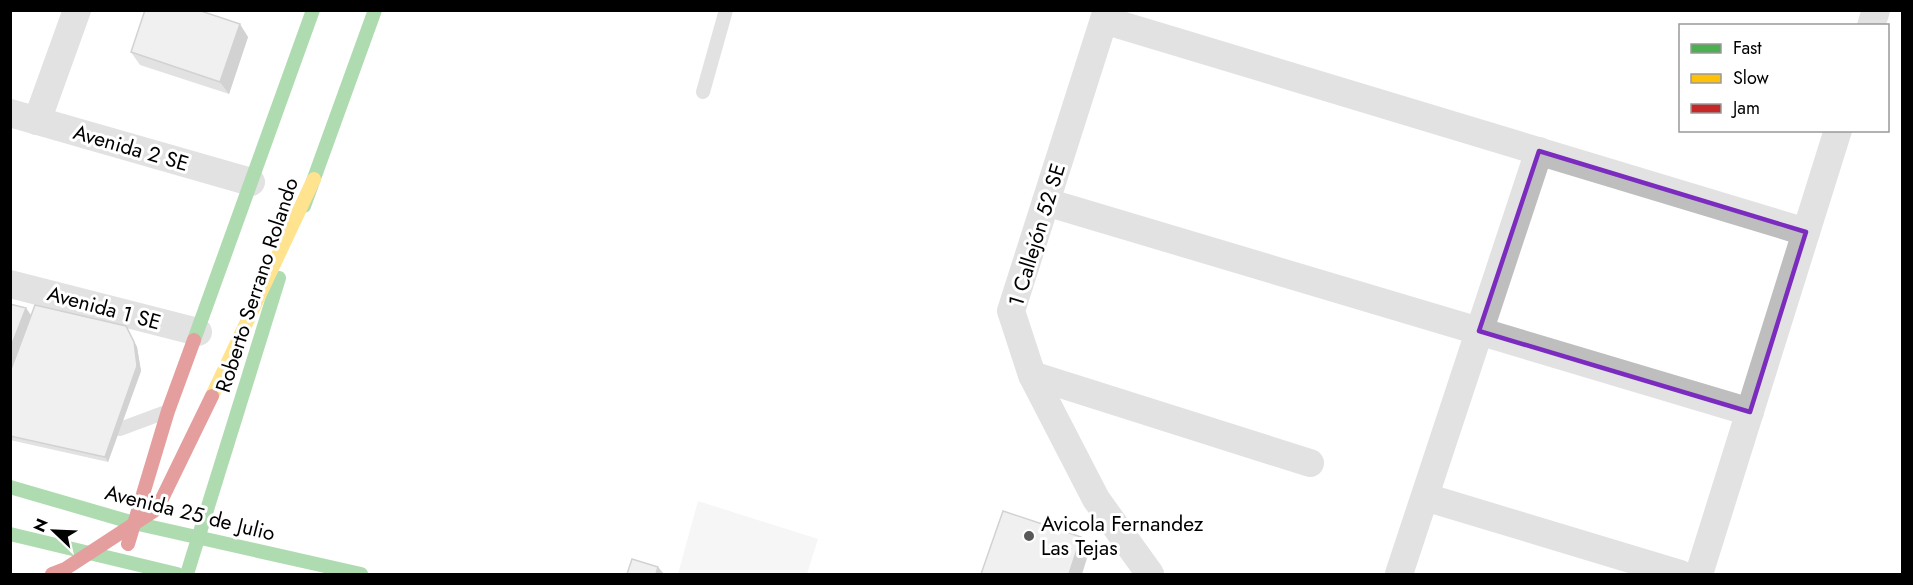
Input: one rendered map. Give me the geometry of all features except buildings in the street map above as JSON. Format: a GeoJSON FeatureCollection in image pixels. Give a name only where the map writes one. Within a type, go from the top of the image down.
{"type":"FeatureCollection","features":[{"type":"Feature","properties":{"kind":"main road","name":"Roberto Serrano Rolando"},"geometry":{"type":"LineString","coordinates":[[122,563],[168,411],[313,10]]}},
{"type":"Feature","properties":{"kind":"main road","name":"Roberto Serrano Rolando"},"geometry":{"type":"LineString","coordinates":[[187,574],[283,264],[375,10]]}},
{"type":"Feature","properties":{"kind":"main road"},"geometry":{"type":"LineString","coordinates":[[52,574],[94,551],[157,508],[253,313],[314,179]]}},
{"type":"Feature","properties":{"kind":"main road","name":"Avenida 25 de Julio"},"geometry":{"type":"LineString","coordinates":[[10,487],[134,523],[361,574]]}},
{"type":"Feature","properties":{"kind":"main road"},"geometry":{"type":"LineString","coordinates":[[10,534],[122,563],[177,574]]}},
{"type":"Feature","properties":{"kind":"street"},"geometry":{"type":"LineString","coordinates":[[24,117],[77,10]]}},
{"type":"Feature","properties":{"kind":"street"},"geometry":{"type":"LineString","coordinates":[[1105,15],[1806,232]]}},
{"type":"Feature","properties":{"kind":"street","name":"1 Callejón 52 SE"},"geometry":{"type":"LineString","coordinates":[[1105,15],[1011,311],[1032,375],[1096,499],[1150,574]]}},
{"type":"Feature","properties":{"kind":"street","name":"Avenida 2 SE"},"geometry":{"type":"LineString","coordinates":[[24,117],[251,182]]}},
{"type":"Feature","properties":{"kind":"street"},"geometry":{"type":"LineString","coordinates":[[1699,574],[1837,132]]}},
{"type":"Feature","properties":{"kind":"street"},"geometry":{"type":"LineString","coordinates":[[1399,574],[1539,151]]}},
{"type":"Feature","properties":{"kind":"street"},"geometry":{"type":"LineString","coordinates":[[1046,202],[1750,412]]}},
{"type":"Feature","properties":{"kind":"street","name":"Avenida 1 SE"},"geometry":{"type":"LineString","coordinates":[[10,284],[198,332]]}},
{"type":"Feature","properties":{"kind":"street"},"geometry":{"type":"LineString","coordinates":[[1032,375],[1310,463]]}},
{"type":"Feature","properties":{"kind":"street"},"geometry":{"type":"LineString","coordinates":[[1425,497],[1680,574]]}},
{"type":"Feature","properties":{"kind":"lane"},"geometry":{"type":"LineString","coordinates":[[703,92],[726,10]]}},
{"type":"Feature","properties":{"kind":"lane"},"geometry":{"type":"LineString","coordinates":[[120,429],[168,411]]}},
{"type":"Feature","properties":{"kind":"highlighted area"},"geometry":{"type":"Polygon","coordinates":[[[1539,151],[1806,232],[1750,412],[1479,331],[1539,151]]]}},
{"type":"Feature","properties":{"kind":"shaded area"},"geometry":{"type":"Polygon","coordinates":[[[698,501],[818,539],[807,574],[678,574],[698,501]]]}},
{"type":"Feature","properties":{"kind":"traffic: fast"},"geometry":{"type":"LineString","coordinates":[[194,340],[313,10]]}},
{"type":"Feature","properties":{"kind":"traffic: fast"},"geometry":{"type":"LineString","coordinates":[[304,206],[375,10]]}},
{"type":"Feature","properties":{"kind":"traffic: fast"},"geometry":{"type":"LineString","coordinates":[[187,574],[279,278]]}},
{"type":"Feature","properties":{"kind":"traffic: fast"},"geometry":{"type":"LineString","coordinates":[[10,487],[134,523],[361,574]]}},
{"type":"Feature","properties":{"kind":"traffic: fast"},"geometry":{"type":"LineString","coordinates":[[10,534],[177,574]]}},
{"type":"Feature","properties":{"kind":"traffic: slow"},"geometry":{"type":"LineString","coordinates":[[212,396],[314,179]]}},
{"type":"Feature","properties":{"kind":"traffic: jam"},"geometry":{"type":"LineString","coordinates":[[128,544],[168,411],[194,340]]}},
{"type":"Feature","properties":{"kind":"traffic: jam"},"geometry":{"type":"LineString","coordinates":[[52,574],[65,569],[157,509],[212,396]]}},
{"type":"Feature","properties":{"kind":"place","name":"Avicola Fernandez Las Tejas"},"geometry":{"type":"Point","coordinates":[1029,536]}}]}
